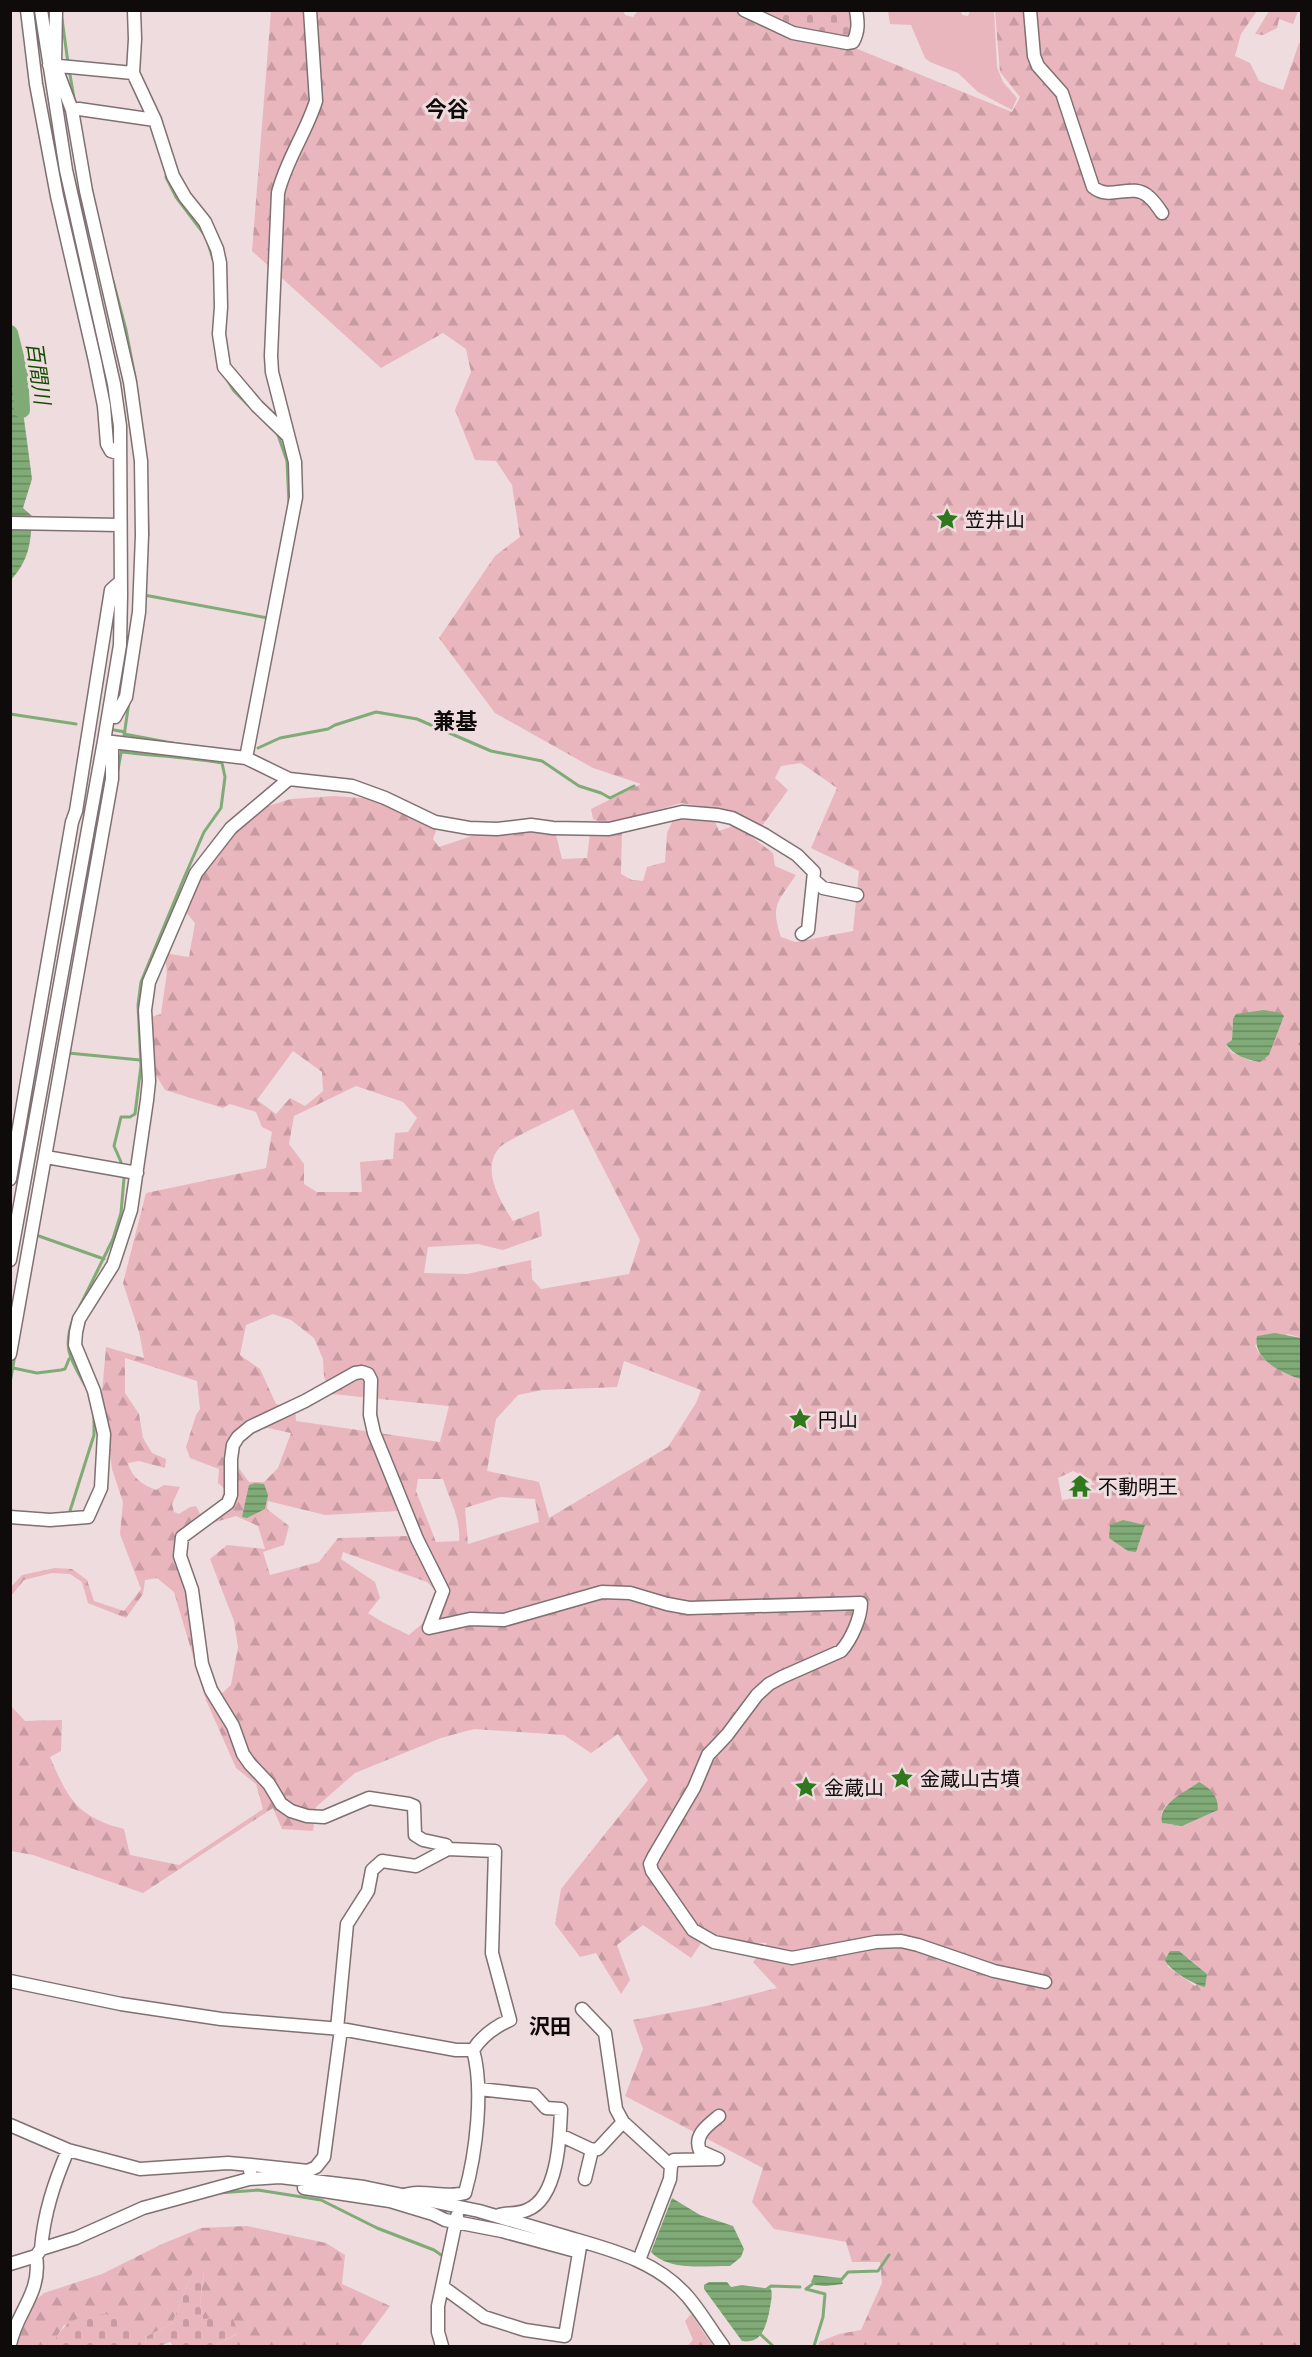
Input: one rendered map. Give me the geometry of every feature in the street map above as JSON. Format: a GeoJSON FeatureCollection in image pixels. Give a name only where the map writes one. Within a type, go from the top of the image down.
{"type":"FeatureCollection","features":[{"type":"Feature","properties":{"kind":"street"},"geometry":{"type":"LineString","coordinates":[[27,10],[36,84],[57,196],[104,406],[107,444],[111,451],[120,454]]}},
{"type":"Feature","properties":{"kind":"street"},"geometry":{"type":"LineString","coordinates":[[41,10],[75,109],[86,191],[130,381],[141,461],[142,535],[139,612],[126,697],[118,714],[115,717],[108,717]]}},
{"type":"Feature","properties":{"kind":"street"},"geometry":{"type":"LineString","coordinates":[[10,1260],[106,741],[120,645],[121,582],[114,525],[120,426],[114,384],[66,170],[56,10]]}},
{"type":"Feature","properties":{"kind":"street"},"geometry":{"type":"LineString","coordinates":[[134,10],[133,74],[155,120],[173,176],[185,197],[206,222],[217,249],[220,263],[219,334],[224,367],[257,406],[289,438]]}},
{"type":"Feature","properties":{"kind":"street"},"geometry":{"type":"LineString","coordinates":[[246,758],[296,497],[295,462],[272,372],[275,226],[282,174],[312,114],[316,101],[310,10]]}},
{"type":"Feature","properties":{"kind":"street"},"geometry":{"type":"LineString","coordinates":[[744,10],[793,33],[847,43],[853,42],[857,36],[855,10]]}},
{"type":"Feature","properties":{"kind":"street"},"geometry":{"type":"LineString","coordinates":[[1029,10],[1034,56],[1038,66],[1062,93],[1093,188],[1104,194],[1128,189],[1142,192],[1162,213]]}},
{"type":"Feature","properties":{"kind":"street"},"geometry":{"type":"LineString","coordinates":[[61,66],[133,74]]}},
{"type":"Feature","properties":{"kind":"street"},"geometry":{"type":"LineString","coordinates":[[75,109],[155,120]]}},
{"type":"Feature","properties":{"kind":"street"},"geometry":{"type":"LineString","coordinates":[[10,523],[114,525]]}},
{"type":"Feature","properties":{"kind":"street"},"geometry":{"type":"LineString","coordinates":[[10,1179],[72,822],[78,800],[111,590],[121,582]]}},
{"type":"Feature","properties":{"kind":"street"},"geometry":{"type":"LineString","coordinates":[[106,741],[246,758],[289,779],[352,786],[385,798],[435,822],[480,829],[531,825],[554,828],[609,829],[682,812],[718,815],[732,819],[765,836],[797,855],[814,872],[808,930],[802,934]]}},
{"type":"Feature","properties":{"kind":"street"},"geometry":{"type":"LineString","coordinates":[[10,1354],[49,1158],[112,779],[112,749],[106,741]]}},
{"type":"Feature","properties":{"kind":"street"},"geometry":{"type":"LineString","coordinates":[[10,1517],[50,1520],[88,1517],[101,1488],[104,1434],[94,1391],[75,1345],[76,1332],[79,1319],[113,1265],[131,1210],[149,1081],[145,1010],[147,988],[152,970],[190,882],[231,828],[289,779]]}},
{"type":"Feature","properties":{"kind":"street"},"geometry":{"type":"LineString","coordinates":[[814,880],[824,888],[857,895]]}},
{"type":"Feature","properties":{"kind":"street"},"geometry":{"type":"LineString","coordinates":[[49,1158],[137,1173]]}},
{"type":"Feature","properties":{"kind":"street"},"geometry":{"type":"LineString","coordinates":[[448,1849],[446,1845],[423,1840],[416,1835],[414,1806],[409,1804],[369,1798],[324,1817],[299,1814],[281,1804],[270,1784],[243,1754],[233,1726],[211,1690],[202,1664],[192,1590],[180,1556],[182,1537],[228,1503],[231,1495],[233,1445],[238,1437],[250,1427],[305,1401],[355,1373],[368,1374],[371,1380],[370,1415],[374,1433],[417,1539],[443,1591],[429,1628],[470,1619],[504,1620],[602,1592],[630,1593],[667,1605],[689,1608],[861,1603],[861,1609],[847,1644],[841,1651],[782,1677],[769,1684],[757,1695],[727,1736],[708,1755],[694,1788],[654,1856],[650,1864],[652,1871],[693,1930],[714,1942],[764,1951],[783,1958],[876,1942],[901,1941],[994,1971],[1045,1982]]}},
{"type":"Feature","properties":{"kind":"street"},"geometry":{"type":"LineString","coordinates":[[10,2125],[68,2150],[140,2169],[228,2163],[308,2171],[316,2167],[324,2157],[340,2029],[347,1924],[368,1891],[372,1870],[382,1861],[416,1866],[448,1849],[495,1851],[492,1953],[510,2020],[498,2025],[473,2050],[479,2089],[472,2168],[465,2193],[454,2196],[410,2193],[402,2196]]}},
{"type":"Feature","properties":{"kind":"street"},"geometry":{"type":"LineString","coordinates":[[10,1981],[122,2004],[221,2019],[340,2029],[473,2050]]}},
{"type":"Feature","properties":{"kind":"street"},"geometry":{"type":"LineString","coordinates":[[582,2009],[605,2033],[616,2109],[622,2122],[671,2166]]}},
{"type":"Feature","properties":{"kind":"street"},"geometry":{"type":"LineString","coordinates":[[249,2179],[458,2214],[495,2216],[527,2210],[539,2201],[552,2180],[560,2135],[561,2109],[546,2108],[534,2095],[479,2089]]}},
{"type":"Feature","properties":{"kind":"street"},"geometry":{"type":"LineString","coordinates":[[639,2260],[670,2179],[674,2160],[718,2159],[700,2151],[697,2144],[700,2133],[719,2115]]}},
{"type":"Feature","properties":{"kind":"street"},"geometry":{"type":"LineString","coordinates":[[560,2135],[592,2150],[598,2149],[622,2122]]}},
{"type":"Feature","properties":{"kind":"street"},"geometry":{"type":"LineString","coordinates":[[10,2345],[14,2331],[33,2292],[50,2195],[68,2150]]}},
{"type":"Feature","properties":{"kind":"street"},"geometry":{"type":"LineString","coordinates":[[585,2179],[592,2150]]}},
{"type":"Feature","properties":{"kind":"street"},"geometry":{"type":"LineString","coordinates":[[249,2179],[251,2165]]}},
{"type":"Feature","properties":{"kind":"street"},"geometry":{"type":"LineString","coordinates":[[10,2264],[143,2208],[249,2179],[280,2177],[364,2187],[402,2196],[502,2231],[572,2250],[577,2243]]}},
{"type":"Feature","properties":{"kind":"street"},"geometry":{"type":"LineString","coordinates":[[442,2346],[437,2320],[458,2214]]}},
{"type":"Feature","properties":{"kind":"street"},"geometry":{"type":"LineString","coordinates":[[495,2216],[577,2243],[639,2260],[668,2277],[688,2297],[723,2346]]}},
{"type":"Feature","properties":{"kind":"street"},"geometry":{"type":"LineString","coordinates":[[443,2287],[484,2318],[525,2330],[565,2336],[577,2243]]}},
{"type":"Feature","properties":{"kind":"green space"},"geometry":{"type":"Polygon","coordinates":[[[623,10],[625,15],[633,17],[638,11],[735,11],[785,37],[855,48],[1012,112],[1020,97],[1000,72],[995,11],[1257,11],[1241,34],[1235,56],[1250,63],[1259,81],[1283,90],[1299,43],[1301,44],[1302,1338],[1288,1334],[1255,1345],[1274,1367],[1302,1379],[1301,2346],[819,2346],[819,2342],[839,2334],[861,2330],[882,2283],[880,2262],[852,2262],[846,2242],[774,2229],[752,2202],[763,2168],[625,2096],[643,2049],[633,2020],[706,2006],[777,1988],[753,1962],[767,1943],[739,1942],[708,1933],[691,1958],[643,1925],[617,1945],[630,1980],[621,1994],[596,1953],[580,1957],[555,1924],[561,1889],[648,1780],[618,1734],[591,1753],[564,1735],[474,1729],[441,1738],[355,1773],[316,1807],[313,1831],[282,1829],[273,1808],[143,1893],[33,1855],[11,1851],[11,1706],[25,1721],[62,1720],[61,1751],[50,1757],[63,1784],[76,1804],[85,1812],[95,1819],[124,1829],[130,1855],[179,1865],[263,1809],[256,1784],[236,1768],[206,1700],[174,1592],[157,1578],[145,1580],[143,1594],[126,1618],[88,1603],[82,1582],[70,1574],[52,1573],[24,1580],[11,1596],[11,1587],[22,1575],[55,1568],[72,1569],[87,1580],[94,1601],[124,1611],[141,1589],[120,1534],[123,1502],[112,1469],[102,1393],[106,1347],[144,1358],[139,1332],[123,1283],[146,1193],[266,1168],[272,1132],[262,1127],[256,1112],[230,1104],[223,1108],[165,1090],[153,1070],[151,1017],[161,1014],[167,972],[164,953],[189,957],[195,923],[184,910],[196,883],[218,857],[225,842],[243,823],[268,806],[291,799],[334,796],[375,799],[432,824],[436,831],[433,839],[439,847],[481,833],[555,831],[562,859],[587,858],[590,832],[622,830],[621,874],[632,880],[643,881],[647,867],[665,862],[667,833],[672,822],[682,818],[714,819],[719,831],[736,825],[773,853],[775,866],[796,875],[780,898],[776,910],[781,937],[795,942],[853,931],[859,871],[811,848],[837,788],[801,763],[781,766],[775,778],[788,790],[762,826],[722,810],[681,803],[606,825],[593,819],[591,809],[641,784],[593,768],[495,713],[439,638],[495,556],[520,537],[512,485],[496,461],[475,460],[455,410],[471,372],[466,349],[443,333],[381,368],[252,251],[271,11],[623,10]],[[1284,1016],[1233,1019],[1232,1040],[1226,1044],[1231,1052],[1251,1061],[1269,1055],[1284,1016]],[[293,1051],[257,1100],[276,1114],[290,1098],[305,1106],[323,1091],[322,1072],[293,1051]],[[356,1086],[294,1116],[289,1144],[304,1164],[304,1184],[317,1192],[362,1192],[360,1162],[393,1159],[395,1133],[408,1132],[417,1118],[403,1102],[356,1086]],[[573,1109],[499,1148],[494,1157],[492,1175],[494,1185],[513,1221],[539,1211],[542,1236],[503,1250],[478,1244],[428,1247],[424,1273],[467,1274],[531,1260],[532,1279],[541,1289],[629,1274],[640,1240],[573,1109]],[[273,1314],[246,1325],[240,1355],[260,1369],[276,1404],[295,1409],[296,1421],[440,1442],[449,1406],[332,1394],[324,1377],[323,1359],[314,1338],[291,1320],[273,1314]],[[125,1358],[125,1393],[139,1414],[143,1438],[152,1453],[166,1459],[165,1468],[139,1461],[128,1463],[130,1468],[138,1480],[156,1490],[164,1485],[180,1487],[172,1504],[174,1512],[179,1514],[196,1506],[200,1514],[219,1502],[226,1490],[218,1483],[219,1469],[190,1458],[186,1447],[200,1409],[197,1381],[125,1358]],[[624,1361],[617,1387],[542,1390],[518,1395],[496,1419],[487,1471],[539,1482],[549,1518],[668,1447],[696,1403],[701,1390],[624,1361]],[[268,1428],[255,1430],[238,1443],[235,1463],[249,1482],[264,1482],[278,1468],[291,1433],[268,1428]],[[1073,1471],[1058,1478],[1062,1500],[1089,1495],[1092,1480],[1073,1471]],[[418,1479],[416,1491],[436,1542],[459,1541],[457,1517],[443,1479],[418,1479]],[[500,1497],[465,1508],[468,1544],[539,1522],[535,1499],[500,1497]],[[268,1501],[267,1509],[289,1526],[284,1545],[263,1552],[270,1575],[319,1562],[338,1538],[408,1536],[398,1511],[325,1515],[268,1501]],[[236,1516],[202,1526],[183,1539],[212,1685],[219,1696],[231,1685],[238,1647],[234,1621],[210,1559],[227,1545],[265,1549],[258,1526],[236,1516]],[[343,1552],[341,1559],[375,1582],[380,1598],[368,1613],[409,1635],[424,1622],[436,1591],[427,1582],[343,1552]],[[1178,1798],[1167,1804],[1163,1810],[1162,1823],[1182,1826],[1205,1814],[1178,1798]],[[1188,1958],[1167,1966],[1195,1986],[1207,1974],[1188,1958]]]}},
{"type":"Feature","properties":{"kind":"green space"},"geometry":{"type":"Polygon","coordinates":[[[750,11],[852,11],[853,34],[848,39],[808,33],[750,11]]]}},
{"type":"Feature","properties":{"kind":"green space"},"geometry":{"type":"Polygon","coordinates":[[[888,11],[961,11],[962,15],[968,16],[970,11],[994,11],[997,67],[1003,82],[1017,98],[1012,110],[978,92],[958,73],[930,62],[925,58],[911,25],[890,24],[888,11]]]}},
{"type":"Feature","properties":{"kind":"green space"},"geometry":{"type":"Polygon","coordinates":[[[1269,11],[1298,11],[1293,24],[1279,19],[1277,28],[1263,35],[1255,34],[1269,11]]]}},
{"type":"Feature","properties":{"kind":"green space"},"geometry":{"type":"Polygon","coordinates":[[[247,2226],[326,2243],[345,2255],[342,2284],[390,2306],[360,2346],[214,2346],[237,2334],[203,2320],[200,2305],[204,2272],[193,2271],[172,2324],[145,2337],[146,2346],[131,2346],[133,2338],[64,2325],[51,2346],[15,2346],[36,2300],[44,2293],[102,2274],[162,2244],[201,2228],[247,2226]]]}},
{"type":"Feature","properties":{"kind":"green space"},"geometry":{"type":"Polygon","coordinates":[[[193,2271],[204,2271],[200,2305],[203,2319],[232,2316],[238,2333],[214,2346],[173,2346],[170,2342],[160,2346],[146,2346],[145,2337],[172,2324],[193,2271]]]}},
{"type":"Feature","properties":{"kind":"green space"},"geometry":{"type":"Polygon","coordinates":[[[106,2314],[123,2322],[133,2338],[131,2346],[51,2346],[62,2330],[72,2321],[86,2316],[106,2314]]]}},
{"type":"Feature","properties":{"kind":"green space"},"geometry":{"type":"Polygon","coordinates":[[[691,2314],[713,2346],[687,2346],[693,2340],[685,2321],[691,2314]]]}},
{"type":"Feature","properties":{"kind":"shaded area"},"geometry":{"type":"Polygon","coordinates":[[[10,314],[32,479],[23,508],[32,516],[30,543],[22,565],[11,580],[10,314]]]}},
{"type":"Feature","properties":{"kind":"shaded area"},"geometry":{"type":"Polygon","coordinates":[[[1264,1010],[1281,1013],[1284,1016],[1269,1055],[1260,1062],[1241,1056],[1226,1044],[1232,1040],[1233,1019],[1236,1014],[1264,1010]]]}},
{"type":"Feature","properties":{"kind":"shaded area"},"geometry":{"type":"Polygon","coordinates":[[[1275,1333],[1301,1338],[1301,1379],[1270,1364],[1259,1352],[1257,1336],[1275,1333]]]}},
{"type":"Feature","properties":{"kind":"shaded area"},"geometry":{"type":"Polygon","coordinates":[[[264,1484],[268,1495],[265,1509],[247,1518],[242,1517],[249,1485],[264,1484]]]}},
{"type":"Feature","properties":{"kind":"shaded area"},"geometry":{"type":"Polygon","coordinates":[[[1123,1520],[1145,1525],[1136,1552],[1128,1551],[1109,1538],[1110,1525],[1123,1520]]]}},
{"type":"Feature","properties":{"kind":"shaded area"},"geometry":{"type":"Polygon","coordinates":[[[1199,1782],[1213,1793],[1217,1800],[1218,1810],[1182,1826],[1162,1823],[1162,1816],[1168,1804],[1199,1782]]]}},
{"type":"Feature","properties":{"kind":"shaded area"},"geometry":{"type":"Polygon","coordinates":[[[1170,1951],[1179,1951],[1207,1974],[1205,1987],[1189,1980],[1167,1964],[1165,1960],[1170,1951]]]}},
{"type":"Feature","properties":{"kind":"shaded area"},"geometry":{"type":"Polygon","coordinates":[[[672,2198],[700,2215],[733,2226],[744,2249],[741,2257],[730,2266],[698,2267],[677,2265],[658,2258],[651,2252],[672,2198]]]}},
{"type":"Feature","properties":{"kind":"shaded area"},"geometry":{"type":"Polygon","coordinates":[[[814,2275],[841,2278],[843,2284],[814,2285],[811,2282],[814,2275]]]}},
{"type":"Feature","properties":{"kind":"shaded area"},"geometry":{"type":"Polygon","coordinates":[[[709,2282],[727,2282],[731,2287],[742,2285],[771,2289],[772,2298],[767,2319],[764,2330],[758,2338],[742,2341],[704,2289],[704,2285],[709,2282]]]}},
{"type":"Feature","properties":{"kind":"waterway"},"geometry":{"type":"LineString","coordinates":[[62,19],[68,63]]}},
{"type":"Feature","properties":{"kind":"waterway"},"geometry":{"type":"LineString","coordinates":[[69,69],[75,104]]}},
{"type":"Feature","properties":{"kind":"waterway"},"geometry":{"type":"LineString","coordinates":[[167,172],[166,177],[176,197],[204,234]]}},
{"type":"Feature","properties":{"kind":"waterway"},"geometry":{"type":"LineString","coordinates":[[207,240],[213,259]]}},
{"type":"Feature","properties":{"kind":"waterway"},"geometry":{"type":"LineString","coordinates":[[113,281],[135,377]]}},
{"type":"Feature","properties":{"kind":"waterway","name":"百間川"},"geometry":{"type":"LineString","coordinates":[[10,333],[20,373],[22,410]]}},
{"type":"Feature","properties":{"kind":"waterway"},"geometry":{"type":"LineString","coordinates":[[226,378],[234,391],[254,411]]}},
{"type":"Feature","properties":{"kind":"waterway"},"geometry":{"type":"LineString","coordinates":[[277,432],[287,461],[289,504]]}},
{"type":"Feature","properties":{"kind":"waterway"},"geometry":{"type":"LineString","coordinates":[[147,493],[148,535]]}},
{"type":"Feature","properties":{"kind":"waterway"},"geometry":{"type":"LineString","coordinates":[[144,595],[268,618],[267,621]]}},
{"type":"Feature","properties":{"kind":"waterway"},"geometry":{"type":"LineString","coordinates":[[124,736],[129,702]]}},
{"type":"Feature","properties":{"kind":"waterway"},"geometry":{"type":"LineString","coordinates":[[258,748],[280,738],[328,729],[376,712],[417,719],[491,751],[542,761],[579,786],[610,798],[634,786]]}},
{"type":"Feature","properties":{"kind":"waterway"},"geometry":{"type":"LineString","coordinates":[[10,714],[76,724]]}},
{"type":"Feature","properties":{"kind":"waterway"},"geometry":{"type":"LineString","coordinates":[[114,730],[125,732]]}},
{"type":"Feature","properties":{"kind":"waterway"},"geometry":{"type":"LineString","coordinates":[[124,734],[188,746]]}},
{"type":"Feature","properties":{"kind":"waterway"},"geometry":{"type":"LineString","coordinates":[[117,775],[122,748]]}},
{"type":"Feature","properties":{"kind":"waterway"},"geometry":{"type":"LineString","coordinates":[[121,1162],[114,1146],[121,1117],[130,1117],[135,1114],[141,1066],[138,1005],[141,982],[204,832],[221,808],[225,777],[222,763],[122,752]]}},
{"type":"Feature","properties":{"kind":"waterway"},"geometry":{"type":"LineString","coordinates":[[68,1053],[140,1060]]}},
{"type":"Feature","properties":{"kind":"waterway"},"geometry":{"type":"LineString","coordinates":[[80,1306],[113,1239],[121,1213],[124,1178]]}},
{"type":"Feature","properties":{"kind":"waterway"},"geometry":{"type":"LineString","coordinates":[[36,1235],[104,1259]]}},
{"type":"Feature","properties":{"kind":"waterway"},"geometry":{"type":"LineString","coordinates":[[73,1319],[68,1346],[72,1361],[85,1385]]}},
{"type":"Feature","properties":{"kind":"waterway"},"geometry":{"type":"LineString","coordinates":[[10,1383],[15,1355]]}},
{"type":"Feature","properties":{"kind":"waterway"},"geometry":{"type":"LineString","coordinates":[[13,1368],[37,1373],[61,1370],[65,1369],[69,1359]]}},
{"type":"Feature","properties":{"kind":"waterway"},"geometry":{"type":"LineString","coordinates":[[69,1514],[94,1435],[94,1417]]}},
{"type":"Feature","properties":{"kind":"waterway"},"geometry":{"type":"LineString","coordinates":[[218,2193],[258,2190],[321,2200],[377,2228],[434,2250],[444,2257]]}},
{"type":"Feature","properties":{"kind":"waterway"},"geometry":{"type":"LineString","coordinates":[[430,2207],[456,2212]]}},
{"type":"Feature","properties":{"kind":"waterway"},"geometry":{"type":"LineString","coordinates":[[841,2280],[848,2272],[878,2271],[889,2255]]}},
{"type":"Feature","properties":{"kind":"waterway"},"geometry":{"type":"LineString","coordinates":[[806,2289],[814,2283]]}},
{"type":"Feature","properties":{"kind":"waterway"},"geometry":{"type":"LineString","coordinates":[[767,2289],[771,2286],[800,2287]]}},
{"type":"Feature","properties":{"kind":"waterway"},"geometry":{"type":"LineString","coordinates":[[806,2289],[825,2294],[823,2317],[814,2346]]}},
{"type":"Feature","properties":{"kind":"waterway"},"geometry":{"type":"LineString","coordinates":[[683,2300],[702,2326]]}},
{"type":"Feature","properties":{"kind":"waterway"},"geometry":{"type":"LineString","coordinates":[[759,2333],[773,2346]]}},
{"type":"Feature","properties":{"kind":"place","name":"笠井山"},"geometry":{"type":"Point","coordinates":[947,519]}},
{"type":"Feature","properties":{"kind":"place","name":"円山"},"geometry":{"type":"Point","coordinates":[800,1419]}},
{"type":"Feature","properties":{"kind":"place","name":"不動明王"},"geometry":{"type":"Point","coordinates":[1080,1486]}},
{"type":"Feature","properties":{"kind":"place","name":"金蔵山古墳"},"geometry":{"type":"Point","coordinates":[902,1778]}},
{"type":"Feature","properties":{"kind":"place","name":"金蔵山"},"geometry":{"type":"Point","coordinates":[806,1787]}},
{"type":"Feature","properties":{"kind":"district","name":"今谷"},"geometry":{"type":"Point","coordinates":[447,109]}},
{"type":"Feature","properties":{"kind":"district","name":"兼基"},"geometry":{"type":"Point","coordinates":[455,721]}},
{"type":"Feature","properties":{"kind":"district","name":"沢田"},"geometry":{"type":"Point","coordinates":[550,2026]}}]}
